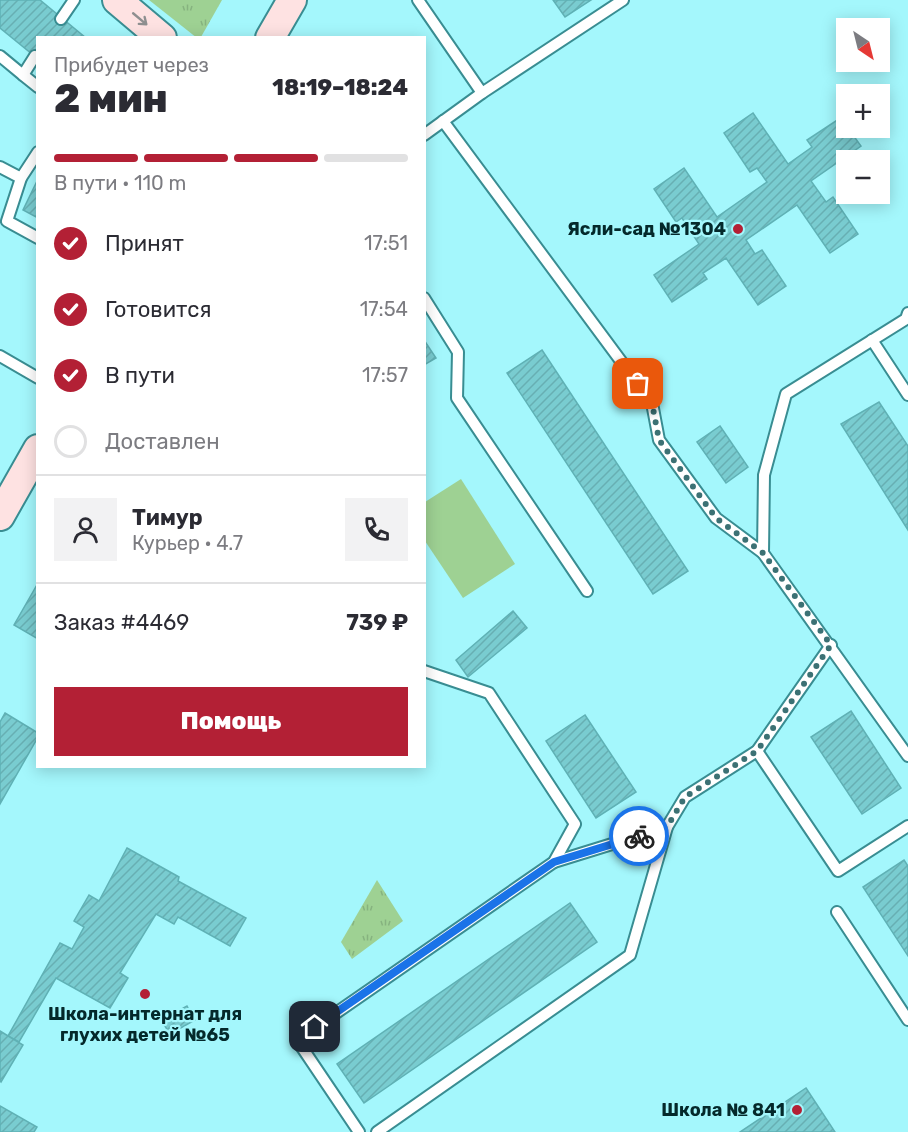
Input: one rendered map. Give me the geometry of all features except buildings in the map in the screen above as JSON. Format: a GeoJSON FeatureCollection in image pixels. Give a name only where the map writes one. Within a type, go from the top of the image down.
{"type":"FeatureCollection","features":[{"type":"Feature","properties":{"kind":"street"},"geometry":{"type":"LineString","coordinates":[[117,0],[160,36]]}},
{"type":"Feature","properties":{"kind":"street"},"geometry":{"type":"LineString","coordinates":[[271,36],[292,0]]}},
{"type":"Feature","properties":{"kind":"street"},"geometry":{"type":"LineString","coordinates":[[0,516],[36,453]]}},
{"type":"Feature","properties":{"kind":"lane"},"geometry":{"type":"LineString","coordinates":[[61,19],[74,0]]}},
{"type":"Feature","properties":{"kind":"lane"},"geometry":{"type":"LineString","coordinates":[[418,0],[482,93]]}},
{"type":"Feature","properties":{"kind":"lane"},"geometry":{"type":"LineString","coordinates":[[426,134],[482,93],[623,0]]}},
{"type":"Feature","properties":{"kind":"lane"},"geometry":{"type":"LineString","coordinates":[[0,56],[36,85]]}},
{"type":"Feature","properties":{"kind":"lane"},"geometry":{"type":"LineString","coordinates":[[23,75],[35,56]]}},
{"type":"Feature","properties":{"kind":"lane"},"geometry":{"type":"LineString","coordinates":[[443,121],[652,403],[659,440],[716,518],[763,553],[831,645],[908,756]]}},
{"type":"Feature","properties":{"kind":"lane"},"geometry":{"type":"LineString","coordinates":[[36,155],[21,178],[7,221],[36,237]]}},
{"type":"Feature","properties":{"kind":"lane"},"geometry":{"type":"LineString","coordinates":[[0,167],[21,178]]}},
{"type":"Feature","properties":{"kind":"lane"},"geometry":{"type":"LineString","coordinates":[[426,301],[459,352],[457,398],[587,591]]}},
{"type":"Feature","properties":{"kind":"lane"},"geometry":{"type":"LineString","coordinates":[[763,553],[764,475],[786,394],[906,319],[908,313]]}},
{"type":"Feature","properties":{"kind":"lane"},"geometry":{"type":"LineString","coordinates":[[872,340],[908,395]]}},
{"type":"Feature","properties":{"kind":"lane"},"geometry":{"type":"LineString","coordinates":[[0,356],[36,377]]}},
{"type":"Feature","properties":{"kind":"lane"},"geometry":{"type":"LineString","coordinates":[[377,1132],[630,955],[667,827],[685,797],[757,751],[831,645]]}},
{"type":"Feature","properties":{"kind":"lane"},"geometry":{"type":"LineString","coordinates":[[426,672],[489,693],[575,824],[554,862]]}},
{"type":"Feature","properties":{"kind":"lane"},"geometry":{"type":"LineString","coordinates":[[757,751],[838,871],[908,826]]}},
{"type":"Feature","properties":{"kind":"lane"},"geometry":{"type":"LineString","coordinates":[[359,1132],[297,1040],[554,862],[667,827]]}},
{"type":"Feature","properties":{"kind":"lane"},"geometry":{"type":"LineString","coordinates":[[837,912],[908,1020]]}},
{"type":"Feature","properties":{"kind":"green space"},"geometry":{"type":"Polygon","coordinates":[[[149,0],[222,0],[202,36],[194,36],[149,0]]]}},
{"type":"Feature","properties":{"kind":"green space"},"geometry":{"type":"Polygon","coordinates":[[[461,479],[515,564],[463,598],[426,542],[426,501],[461,479]]]}},
{"type":"Feature","properties":{"kind":"green space"},"geometry":{"type":"Polygon","coordinates":[[[377,880],[403,921],[352,959],[341,942],[377,880]]]}},
{"type":"Feature","properties":{"kind":"way so far"},"geometry":{"type":"LineString","coordinates":[[638,384],[652,403],[659,440],[716,518],[763,553],[831,645],[757,751],[685,797],[667,827],[639,836]]}},
{"type":"Feature","properties":{"kind":"place","name":"Ясли-сад №1304"},"geometry":{"type":"Point","coordinates":[738,229]}},
{"type":"Feature","properties":{"kind":"place","name":"Школа-интернат для глухих детей №65"},"geometry":{"type":"Point","coordinates":[145,994]}},
{"type":"Feature","properties":{"kind":"place","name":"Школа № 841"},"geometry":{"type":"Point","coordinates":[797,1110]}},
{"type":"Feature","properties":{"kind":"route"},"geometry":{"type":"LineString","coordinates":[[315,1027],[554,862],[639,836]]}}]}
